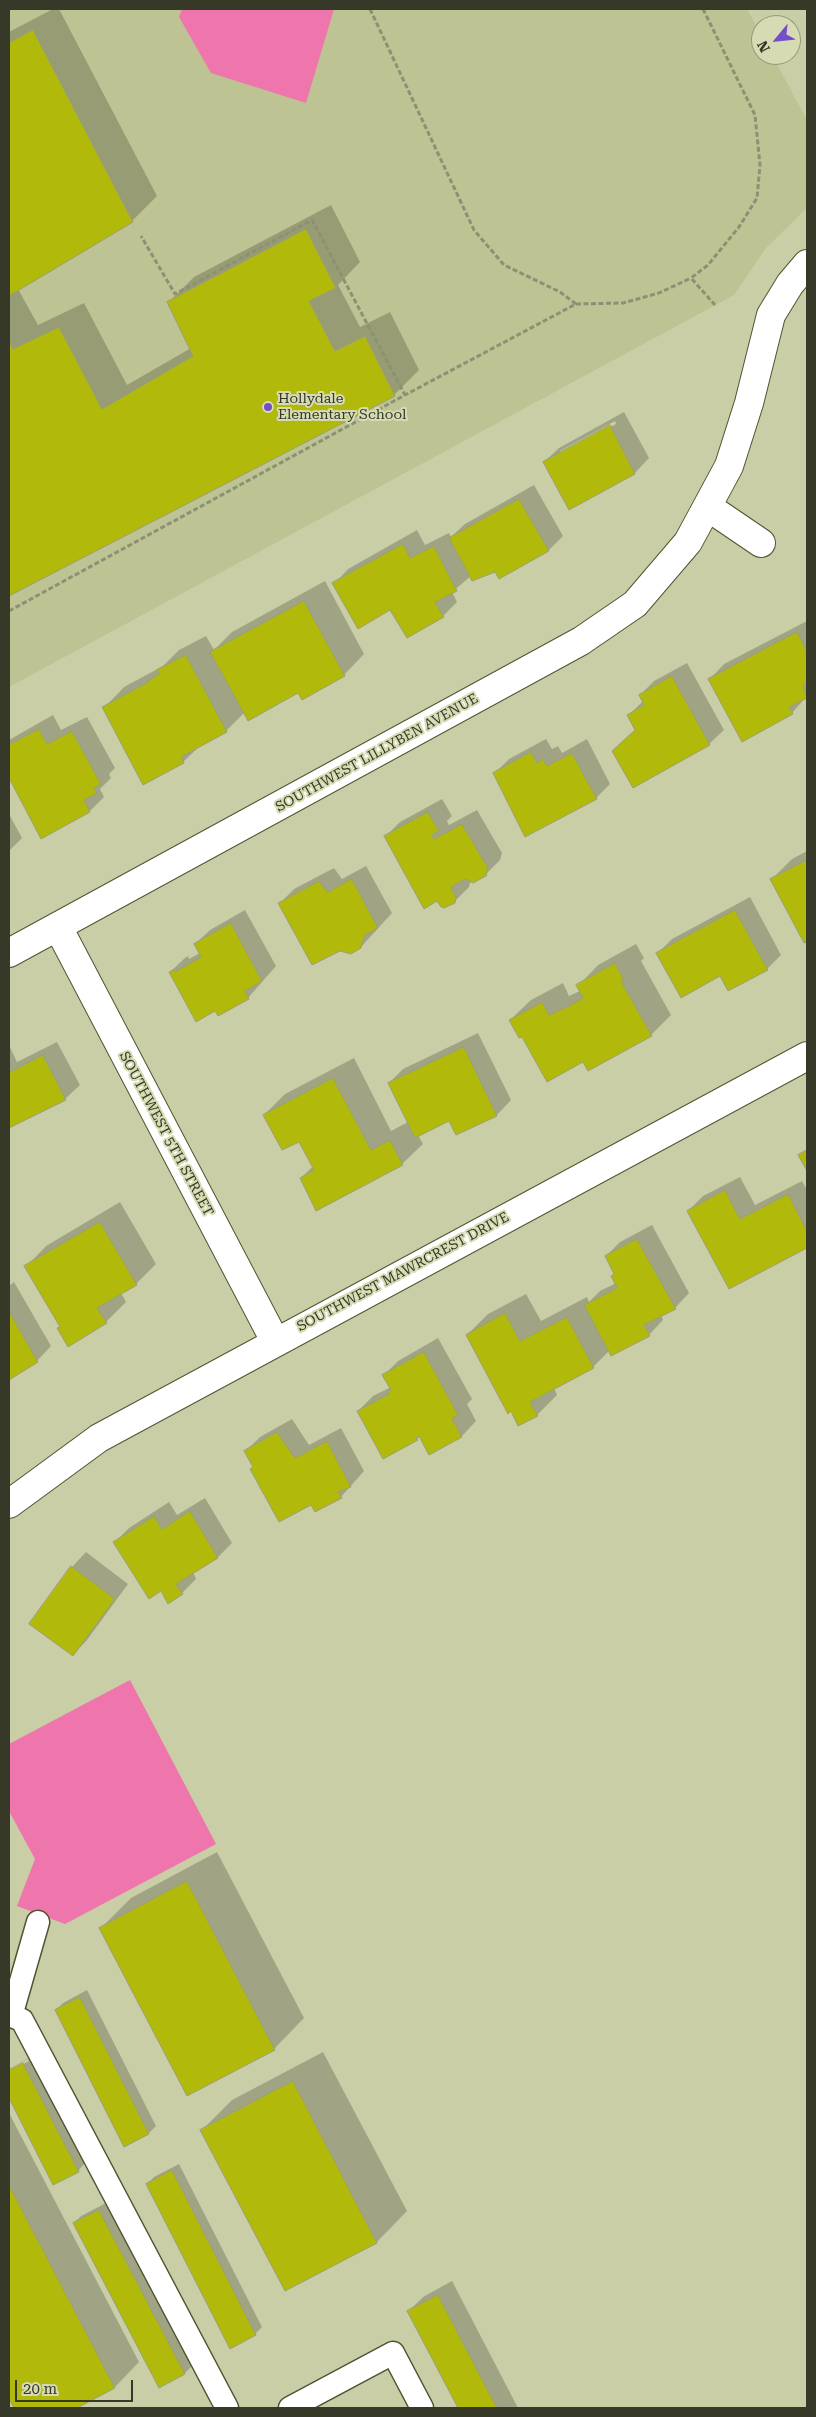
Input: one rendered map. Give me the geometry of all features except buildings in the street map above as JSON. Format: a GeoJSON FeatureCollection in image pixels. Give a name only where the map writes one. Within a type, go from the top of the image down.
{"type":"FeatureCollection","features":[{"type":"Feature","properties":{"kind":"street","name":"SOUTHWEST LILLYBEN AVENUE"},"geometry":{"type":"LineString","coordinates":[[9,953],[581,642],[634,604],[688,542],[708,507],[732,457],[749,403],[772,315],[790,284],[807,264]]}},
{"type":"Feature","properties":{"kind":"street"},"geometry":{"type":"LineString","coordinates":[[708,507],[761,543]]}},
{"type":"Feature","properties":{"kind":"street","name":"SOUTHWEST 5TH STREET"},"geometry":{"type":"LineString","coordinates":[[58,927],[275,1341]]}},
{"type":"Feature","properties":{"kind":"street","name":"SOUTHWEST MAWRCREST DRIVE"},"geometry":{"type":"LineString","coordinates":[[9,1504],[99,1438],[275,1341],[807,1056]]}},
{"type":"Feature","properties":{"kind":"lane"},"geometry":{"type":"LineString","coordinates":[[38,1922],[10,2016],[22,2020],[227,2408]]}},
{"type":"Feature","properties":{"kind":"lane"},"geometry":{"type":"LineString","coordinates":[[298,2406],[393,2353],[422,2408]]}},
{"type":"Feature","properties":{"kind":"path"},"geometry":{"type":"LineString","coordinates":[[370,9],[474,230],[504,265],[560,292],[576,304]]}},
{"type":"Feature","properties":{"kind":"path"},"geometry":{"type":"LineString","coordinates":[[9,611],[576,304],[623,303],[659,293],[691,278],[708,264],[740,227],[757,198],[760,165],[755,115],[703,9]]}},
{"type":"Feature","properties":{"kind":"path"},"geometry":{"type":"LineString","coordinates":[[141,236],[175,294],[312,220],[405,395]]}},
{"type":"Feature","properties":{"kind":"path"},"geometry":{"type":"LineString","coordinates":[[691,278],[715,305]]}},
{"type":"Feature","properties":{"kind":"shaded area","name":"Hollydale Elementary School"},"geometry":{"type":"Polygon","coordinates":[[[9,9],[747,9],[751,16],[751,65],[777,65],[807,120],[807,208],[766,248],[734,295],[9,687],[9,9]]]}},
{"type":"Feature","properties":{"kind":"shaded area"},"geometry":{"type":"Polygon","coordinates":[[[182,9],[334,9],[306,103],[211,73],[179,17],[182,9]]]}},
{"type":"Feature","properties":{"kind":"shaded area"},"geometry":{"type":"Polygon","coordinates":[[[130,1680],[216,1844],[65,1924],[17,1906],[35,1859],[9,1811],[9,1744],[130,1680]]]}},
{"type":"Feature","properties":{"kind":"place","name":"Hollydale Elementary School"},"geometry":{"type":"Point","coordinates":[268,407]}}]}
